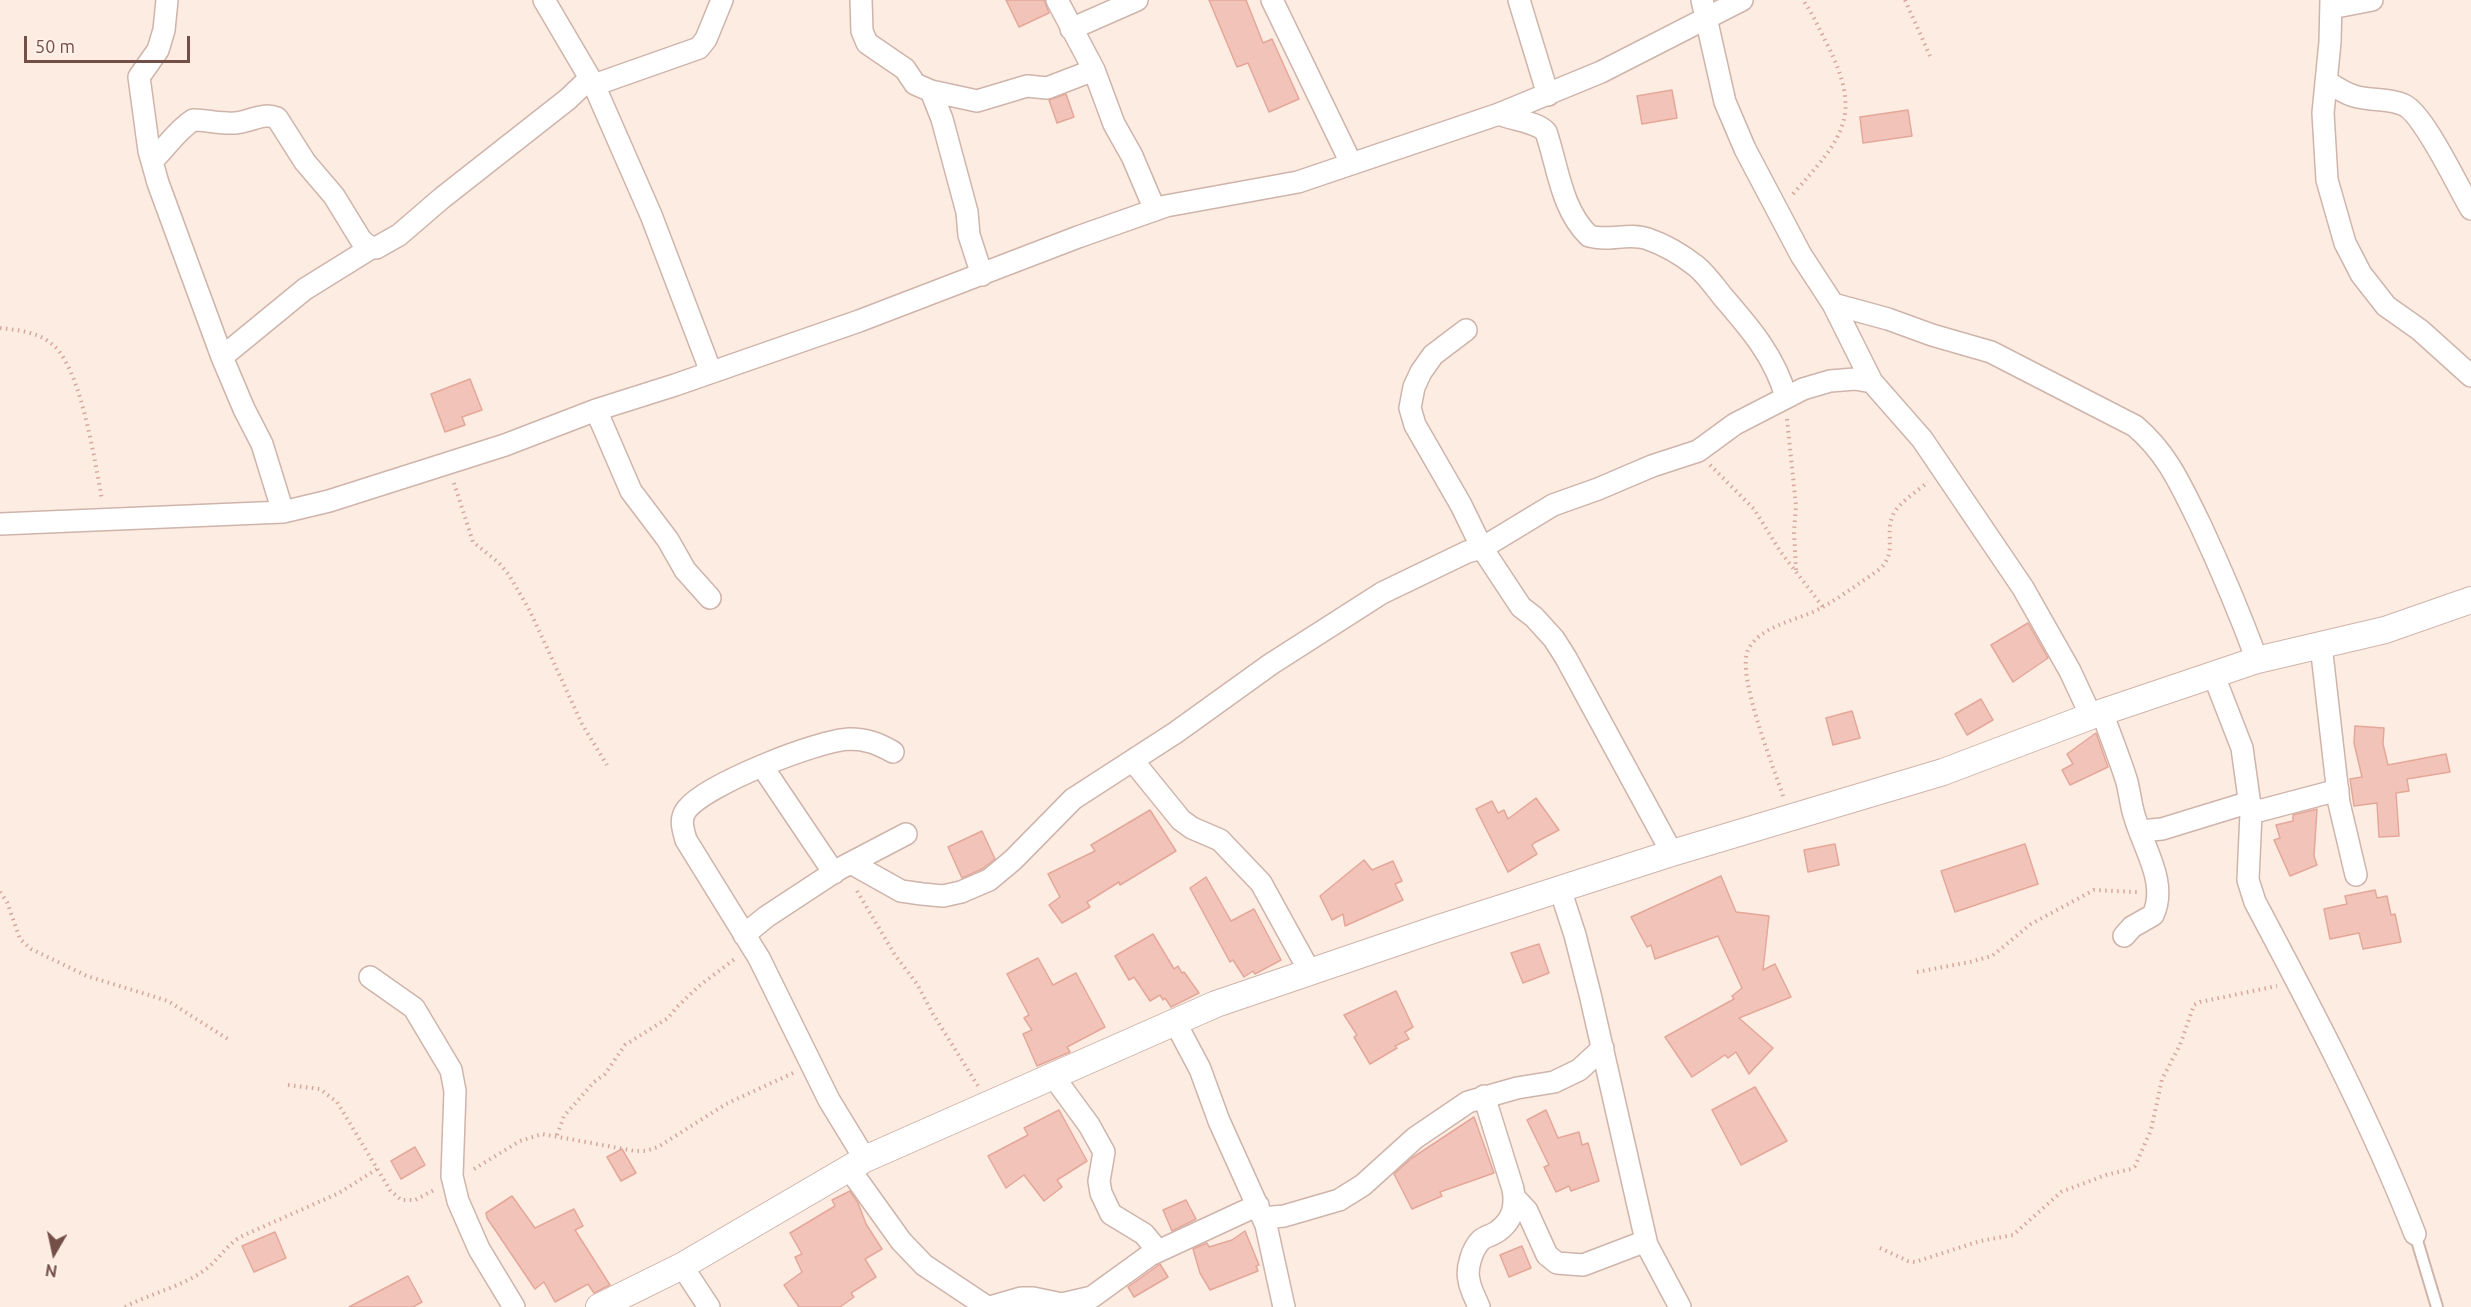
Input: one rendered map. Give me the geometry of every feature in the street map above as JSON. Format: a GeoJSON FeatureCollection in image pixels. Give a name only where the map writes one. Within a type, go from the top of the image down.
{"type":"FeatureCollection","features":[{"type":"Feature","properties":{"kind":"street"},"geometry":{"type":"LineString","coordinates":[[167,0],[164,30],[158,50],[139,77],[152,161],[222,357],[262,444],[283,512]]}},
{"type":"Feature","properties":{"kind":"street"},"geometry":{"type":"LineString","coordinates":[[544,0],[592,82],[651,215],[711,372]]}},
{"type":"Feature","properties":{"kind":"street"},"geometry":{"type":"LineString","coordinates":[[222,357],[304,289],[371,248],[381,246],[399,235],[442,198],[592,82],[699,48],[706,39],[722,0]]}},
{"type":"Feature","properties":{"kind":"street"},"geometry":{"type":"LineString","coordinates":[[861,0],[862,31],[867,44],[905,69],[915,84],[931,91],[977,101],[1027,86],[1047,88],[1094,70]]}},
{"type":"Feature","properties":{"kind":"street"},"geometry":{"type":"LineString","coordinates":[[1057,0],[1094,70],[1109,113],[1132,156],[1155,210]]}},
{"type":"Feature","properties":{"kind":"street"},"geometry":{"type":"LineString","coordinates":[[1071,29],[1137,0]]}},
{"type":"Feature","properties":{"kind":"street"},"geometry":{"type":"LineString","coordinates":[[1272,0],[1351,163]]}},
{"type":"Feature","properties":{"kind":"street"},"geometry":{"type":"LineString","coordinates":[[1519,0],[1548,95]]}},
{"type":"Feature","properties":{"kind":"street"},"geometry":{"type":"LineString","coordinates":[[0,524],[283,512],[329,501],[505,445],[596,410],[859,321],[1155,210],[1298,182],[1499,114],[1601,72],[1704,9],[1742,0]]}},
{"type":"Feature","properties":{"kind":"street"},"geometry":{"type":"LineString","coordinates":[[2372,0],[2331,4],[2323,113],[2327,180],[2344,243],[2361,274],[2386,306],[2420,330],[2471,376]]}},
{"type":"Feature","properties":{"kind":"street"},"geometry":{"type":"LineString","coordinates":[[1704,9],[1725,102],[1746,149],[1801,255],[1833,304],[1872,382],[1922,439],[2024,588],[2096,714],[2127,782],[2140,831],[2151,861],[2158,897],[2153,915],[2132,927],[2124,936]]}},
{"type":"Feature","properties":{"kind":"street"},"geometry":{"type":"LineString","coordinates":[[2326,81],[2357,97],[2392,101],[2405,105],[2413,111],[2424,125],[2471,209]]}},
{"type":"Feature","properties":{"kind":"street"},"geometry":{"type":"LineString","coordinates":[[931,91],[942,119],[967,212],[969,235],[982,275]]}},
{"type":"Feature","properties":{"kind":"street"},"geometry":{"type":"LineString","coordinates":[[1499,114],[1515,121],[1540,126],[1546,132],[1568,206],[1576,221],[1589,236],[1607,239],[1638,236],[1676,252],[1698,267],[1749,325],[1774,364],[1786,397]]}},
{"type":"Feature","properties":{"kind":"street"},"geometry":{"type":"LineString","coordinates":[[152,161],[164,150],[177,132],[193,120],[237,123],[263,116],[277,118],[305,162],[334,196],[360,240],[371,248]]}},
{"type":"Feature","properties":{"kind":"street"},"geometry":{"type":"LineString","coordinates":[[1833,304],[1991,352],[2135,426],[2153,441],[2170,464],[2216,558],[2257,660]]}},
{"type":"Feature","properties":{"kind":"street"},"geometry":{"type":"LineString","coordinates":[[1466,330],[1433,355],[1421,372],[1414,387],[1410,408],[1415,425],[1461,505],[1482,548],[1521,607],[1534,617],[1560,648],[1593,704],[1672,853]]}},
{"type":"Feature","properties":{"kind":"street"},"geometry":{"type":"LineString","coordinates":[[762,766],[842,868],[901,891],[944,896],[961,892],[989,880],[1002,871],[1073,799],[1175,733],[1238,686],[1382,593],[1467,552],[1482,548],[1553,504],[1698,451],[1735,424],[1803,389],[1830,381],[1855,379],[1872,382]]}},
{"type":"Feature","properties":{"kind":"street"},"geometry":{"type":"LineString","coordinates":[[596,410],[631,491],[668,540],[685,570],[710,598]]}},
{"type":"Feature","properties":{"kind":"street"},"geometry":{"type":"LineString","coordinates":[[598,1307],[682,1266],[856,1163],[1216,1004],[1672,853],[1943,772],[2096,714],[2257,660],[2385,630],[2471,600]]}},
{"type":"Feature","properties":{"kind":"street"},"geometry":{"type":"LineString","coordinates":[[2321,645],[2337,790],[2344,830],[2356,875]]}},
{"type":"Feature","properties":{"kind":"street"},"geometry":{"type":"LineString","coordinates":[[2214,676],[2242,748],[2250,807],[2248,880],[2255,902],[2298,982],[2392,1175],[2415,1234]]}},
{"type":"Feature","properties":{"kind":"street"},"geometry":{"type":"LineString","coordinates":[[893,752],[875,742],[863,739],[832,741],[762,766],[702,796],[688,808],[682,823],[686,840],[747,940],[812,1065],[856,1163],[901,1241],[924,1265],[988,1307],[1021,1298],[1062,1304],[1076,1302],[1092,1297],[1158,1251],[1260,1212],[1284,1216],[1339,1200],[1363,1185],[1415,1138],[1467,1102],[1484,1096],[1560,1080],[1579,1070],[1603,1048]]}},
{"type":"Feature","properties":{"kind":"street"},"geometry":{"type":"LineString","coordinates":[[1133,761],[1181,820],[1192,828],[1220,840],[1261,883],[1310,972]]}},
{"type":"Feature","properties":{"kind":"street"},"geometry":{"type":"LineString","coordinates":[[2140,831],[2162,829],[2250,807],[2337,790]]}},
{"type":"Feature","properties":{"kind":"street"},"geometry":{"type":"LineString","coordinates":[[747,940],[766,917],[842,868],[906,834]]}},
{"type":"Feature","properties":{"kind":"street"},"geometry":{"type":"LineString","coordinates":[[1560,889],[1575,935],[1603,1048],[1646,1240],[1680,1307]]}},
{"type":"Feature","properties":{"kind":"street"},"geometry":{"type":"LineString","coordinates":[[370,977],[414,1008],[451,1070],[455,1091],[455,1121],[451,1150],[453,1182],[458,1201],[479,1249],[514,1307]]}},
{"type":"Feature","properties":{"kind":"street"},"geometry":{"type":"LineString","coordinates":[[1175,1022],[1200,1069],[1219,1121],[1260,1212],[1284,1307]]}},
{"type":"Feature","properties":{"kind":"street"},"geometry":{"type":"LineString","coordinates":[[1053,1076],[1089,1125],[1104,1152],[1099,1182],[1101,1193],[1111,1214],[1144,1234],[1158,1251]]}},
{"type":"Feature","properties":{"kind":"street"},"geometry":{"type":"LineString","coordinates":[[1479,1307],[1469,1282],[1468,1271],[1471,1259],[1481,1240],[1507,1223],[1516,1204],[1484,1096]]}},
{"type":"Feature","properties":{"kind":"street"},"geometry":{"type":"LineString","coordinates":[[1514,1197],[1527,1211],[1547,1255],[1557,1263],[1583,1265],[1646,1240]]}},
{"type":"Feature","properties":{"kind":"street"},"geometry":{"type":"LineString","coordinates":[[682,1266],[709,1307]]}},
{"type":"Feature","properties":{"kind":"lane"},"geometry":{"type":"LineString","coordinates":[[2415,1234],[2437,1307]]}},
{"type":"Feature","properties":{"kind":"path"},"geometry":{"type":"LineString","coordinates":[[1777,208],[1790,197],[1825,154],[1836,139],[1846,114],[1847,100],[1839,69],[1819,25],[1803,0]]}},
{"type":"Feature","properties":{"kind":"path"},"geometry":{"type":"LineString","coordinates":[[1905,0],[1930,56]]}},
{"type":"Feature","properties":{"kind":"path"},"geometry":{"type":"LineString","coordinates":[[0,328],[20,330],[44,338],[54,345],[67,362],[78,393],[105,518]]}},
{"type":"Feature","properties":{"kind":"path"},"geometry":{"type":"LineString","coordinates":[[1786,397],[1791,476],[1796,506],[1794,531],[1797,571]]}},
{"type":"Feature","properties":{"kind":"path"},"geometry":{"type":"LineString","coordinates":[[1698,451],[1754,509],[1780,551],[1823,607]]}},
{"type":"Feature","properties":{"kind":"path"},"geometry":{"type":"LineString","coordinates":[[447,462],[473,542],[499,563],[530,611],[582,724],[607,765]]}},
{"type":"Feature","properties":{"kind":"path"},"geometry":{"type":"LineString","coordinates":[[1791,819],[1753,706],[1746,667],[1747,651],[1765,631],[1823,607],[1880,569],[1887,562],[1890,553],[1891,521],[1894,512],[1942,469]]}},
{"type":"Feature","properties":{"kind":"path"},"geometry":{"type":"LineString","coordinates":[[842,868],[895,956],[917,984],[933,1014],[990,1104]]}},
{"type":"Feature","properties":{"kind":"path"},"geometry":{"type":"LineString","coordinates":[[1917,972],[1970,963],[1992,956],[2031,924],[2094,890],[2133,891],[2158,897]]}},
{"type":"Feature","properties":{"kind":"path"},"geometry":{"type":"LineString","coordinates":[[0,892],[7,902],[20,939],[31,948],[87,976],[168,1001],[231,1041]]}},
{"type":"Feature","properties":{"kind":"path"},"geometry":{"type":"LineString","coordinates":[[557,1135],[564,1116],[604,1074],[625,1044],[668,1018],[676,1007],[699,986],[732,962],[747,940]]}},
{"type":"Feature","properties":{"kind":"path"},"geometry":{"type":"LineString","coordinates":[[1880,1248],[1915,1262],[1980,1240],[2006,1238],[2018,1232],[2038,1210],[2061,1192],[2106,1175],[2131,1169],[2135,1166],[2151,1130],[2162,1079],[2180,1045],[2194,1005],[2298,982]]}},
{"type":"Feature","properties":{"kind":"path"},"geometry":{"type":"LineString","coordinates":[[288,1085],[320,1089],[330,1094],[345,1111],[350,1124],[390,1190],[401,1200],[407,1202],[453,1182],[520,1141],[542,1134],[635,1151],[646,1151],[658,1147],[751,1090],[812,1065]]}},
{"type":"Feature","properties":{"kind":"path"},"geometry":{"type":"LineString","coordinates":[[125,1307],[190,1279],[207,1268],[227,1245],[240,1236],[339,1193],[377,1169]]}},
{"type":"Feature","properties":{"kind":"building"},"geometry":{"type":"Polygon","coordinates":[[[1006,0],[1044,0],[1049,13],[1019,27],[1006,0]]]}},
{"type":"Feature","properties":{"kind":"building"},"geometry":{"type":"Polygon","coordinates":[[[1209,0],[1246,0],[1263,43],[1272,39],[1299,99],[1269,112],[1248,63],[1237,67],[1209,0]]]}},
{"type":"Feature","properties":{"kind":"building"},"geometry":{"type":"Polygon","coordinates":[[[1672,90],[1677,118],[1642,124],[1637,96],[1672,90]]]}},
{"type":"Feature","properties":{"kind":"building"},"geometry":{"type":"Polygon","coordinates":[[[1066,94],[1074,117],[1057,123],[1049,100],[1066,94]]]}},
{"type":"Feature","properties":{"kind":"building"},"geometry":{"type":"Polygon","coordinates":[[[1908,110],[1912,136],[1863,143],[1860,117],[1908,110]]]}},
{"type":"Feature","properties":{"kind":"building"},"geometry":{"type":"Polygon","coordinates":[[[470,379],[482,410],[462,417],[465,425],[445,432],[431,394],[470,379]]]}},
{"type":"Feature","properties":{"kind":"building"},"geometry":{"type":"Polygon","coordinates":[[[2028,623],[2048,658],[2013,682],[1991,645],[2028,623]]]}},
{"type":"Feature","properties":{"kind":"building"},"geometry":{"type":"Polygon","coordinates":[[[1981,699],[1993,720],[1967,735],[1955,714],[1981,699]]]}},
{"type":"Feature","properties":{"kind":"building"},"geometry":{"type":"Polygon","coordinates":[[[1852,711],[1860,738],[1833,745],[1826,718],[1852,711]]]}},
{"type":"Feature","properties":{"kind":"building"},"geometry":{"type":"Polygon","coordinates":[[[2355,726],[2384,728],[2383,744],[2388,765],[2446,754],[2450,772],[2407,779],[2409,791],[2396,793],[2399,836],[2379,837],[2377,803],[2354,806],[2350,779],[2362,777],[2354,743],[2355,726]]]}},
{"type":"Feature","properties":{"kind":"building"},"geometry":{"type":"Polygon","coordinates":[[[2096,733],[2108,767],[2070,785],[2062,770],[2073,764],[2067,754],[2096,733]]]}},
{"type":"Feature","properties":{"kind":"building"},"geometry":{"type":"Polygon","coordinates":[[[1536,798],[1559,830],[1534,843],[1532,845],[1537,854],[1508,872],[1476,809],[1492,801],[1498,813],[1504,810],[1508,819],[1536,798]]]}},
{"type":"Feature","properties":{"kind":"building"},"geometry":{"type":"Polygon","coordinates":[[[2317,809],[2314,856],[2317,865],[2290,876],[2274,840],[2280,838],[2276,825],[2293,821],[2293,815],[2317,809]]]}},
{"type":"Feature","properties":{"kind":"building"},"geometry":{"type":"Polygon","coordinates":[[[1150,810],[1176,851],[1087,902],[1090,907],[1062,923],[1049,905],[1060,897],[1048,874],[1095,851],[1091,845],[1150,810]]]}},
{"type":"Feature","properties":{"kind":"building"},"geometry":{"type":"Polygon","coordinates":[[[982,831],[995,859],[982,869],[962,878],[948,847],[982,831]]]}},
{"type":"Feature","properties":{"kind":"building"},"geometry":{"type":"Polygon","coordinates":[[[1835,844],[1839,865],[1808,872],[1804,850],[1835,844]]]}},
{"type":"Feature","properties":{"kind":"building"},"geometry":{"type":"Polygon","coordinates":[[[2025,844],[2038,884],[1955,912],[1941,871],[2025,844]]]}},
{"type":"Feature","properties":{"kind":"building"},"geometry":{"type":"Polygon","coordinates":[[[1364,860],[1372,870],[1393,861],[1402,881],[1395,884],[1403,900],[1345,926],[1343,914],[1332,920],[1320,896],[1364,860]]]}},
{"type":"Feature","properties":{"kind":"building"},"geometry":{"type":"Polygon","coordinates":[[[1721,876],[1736,912],[1769,916],[1763,970],[1775,964],[1791,997],[1739,1018],[1773,1048],[1749,1074],[1736,1052],[1728,1058],[1725,1055],[1692,1077],[1665,1037],[1734,999],[1732,996],[1742,988],[1718,936],[1655,959],[1651,945],[1647,947],[1631,917],[1721,876]]]}},
{"type":"Feature","properties":{"kind":"building"},"geometry":{"type":"Polygon","coordinates":[[[1206,877],[1231,921],[1254,909],[1281,960],[1255,974],[1253,971],[1244,977],[1233,960],[1230,962],[1190,888],[1206,877]]]}},
{"type":"Feature","properties":{"kind":"building"},"geometry":{"type":"Polygon","coordinates":[[[2375,890],[2377,898],[2387,896],[2391,915],[2395,914],[2401,942],[2363,949],[2359,933],[2330,939],[2324,909],[2347,904],[2345,896],[2375,890]]]}},
{"type":"Feature","properties":{"kind":"building"},"geometry":{"type":"Polygon","coordinates":[[[1153,934],[1174,969],[1178,966],[1199,993],[1171,1007],[1160,995],[1150,1001],[1134,977],[1129,980],[1115,956],[1153,934]]]}},
{"type":"Feature","properties":{"kind":"building"},"geometry":{"type":"Polygon","coordinates":[[[1539,944],[1549,973],[1523,983],[1511,953],[1539,944]]]}},
{"type":"Feature","properties":{"kind":"building"},"geometry":{"type":"Polygon","coordinates":[[[1038,958],[1053,985],[1076,973],[1105,1027],[1067,1047],[1070,1052],[1037,1066],[1023,1034],[1032,1030],[1024,1018],[1029,1015],[1007,974],[1038,958]]]}},
{"type":"Feature","properties":{"kind":"building"},"geometry":{"type":"Polygon","coordinates":[[[1396,991],[1413,1027],[1405,1032],[1409,1039],[1370,1064],[1354,1037],[1357,1035],[1344,1015],[1396,991]]]}},
{"type":"Feature","properties":{"kind":"building"},"geometry":{"type":"Polygon","coordinates":[[[1755,1087],[1787,1141],[1741,1165],[1712,1110],[1755,1087]]]}},
{"type":"Feature","properties":{"kind":"building"},"geometry":{"type":"Polygon","coordinates":[[[1059,1110],[1087,1161],[1057,1180],[1062,1187],[1044,1201],[1024,1175],[1006,1188],[988,1156],[1028,1135],[1024,1128],[1059,1110]]]}},
{"type":"Feature","properties":{"kind":"building"},"geometry":{"type":"Polygon","coordinates":[[[1546,1110],[1558,1138],[1579,1132],[1582,1145],[1588,1143],[1599,1181],[1571,1191],[1569,1186],[1556,1192],[1544,1167],[1549,1165],[1527,1120],[1546,1110]]]}},
{"type":"Feature","properties":{"kind":"building"},"geometry":{"type":"Polygon","coordinates":[[[1474,1117],[1494,1173],[1440,1192],[1442,1196],[1412,1209],[1394,1174],[1412,1158],[1474,1117]]]}},
{"type":"Feature","properties":{"kind":"building"},"geometry":{"type":"Polygon","coordinates":[[[415,1147],[425,1165],[401,1179],[391,1161],[415,1147]]]}},
{"type":"Feature","properties":{"kind":"building"},"geometry":{"type":"Polygon","coordinates":[[[622,1149],[636,1173],[621,1181],[607,1157],[622,1149]]]}},
{"type":"Feature","properties":{"kind":"building"},"geometry":{"type":"Polygon","coordinates":[[[850,1191],[858,1203],[866,1224],[882,1249],[865,1259],[876,1277],[851,1293],[854,1297],[840,1307],[799,1307],[784,1285],[802,1272],[795,1257],[802,1254],[790,1233],[835,1206],[832,1200],[850,1191]]]}},
{"type":"Feature","properties":{"kind":"building"},"geometry":{"type":"Polygon","coordinates":[[[512,1196],[535,1228],[574,1209],[583,1226],[575,1230],[610,1285],[594,1293],[588,1284],[555,1302],[544,1282],[535,1289],[487,1218],[486,1213],[512,1196]]]}},
{"type":"Feature","properties":{"kind":"building"},"geometry":{"type":"Polygon","coordinates":[[[1186,1200],[1196,1219],[1172,1231],[1163,1210],[1186,1200]]]}},
{"type":"Feature","properties":{"kind":"building"},"geometry":{"type":"Polygon","coordinates":[[[1245,1231],[1259,1265],[1256,1266],[1258,1271],[1210,1290],[1200,1273],[1193,1249],[1207,1243],[1209,1247],[1232,1240],[1245,1231]]]}},
{"type":"Feature","properties":{"kind":"building"},"geometry":{"type":"Polygon","coordinates":[[[275,1232],[286,1258],[254,1272],[242,1246],[275,1232]]]}},
{"type":"Feature","properties":{"kind":"building"},"geometry":{"type":"Polygon","coordinates":[[[1522,1246],[1531,1268],[1509,1277],[1500,1255],[1522,1246]]]}},
{"type":"Feature","properties":{"kind":"building"},"geometry":{"type":"Polygon","coordinates":[[[1160,1264],[1168,1277],[1134,1297],[1128,1287],[1160,1264]]]}},
{"type":"Feature","properties":{"kind":"building"},"geometry":{"type":"Polygon","coordinates":[[[408,1276],[422,1302],[413,1307],[349,1307],[408,1276]]]}}]}
